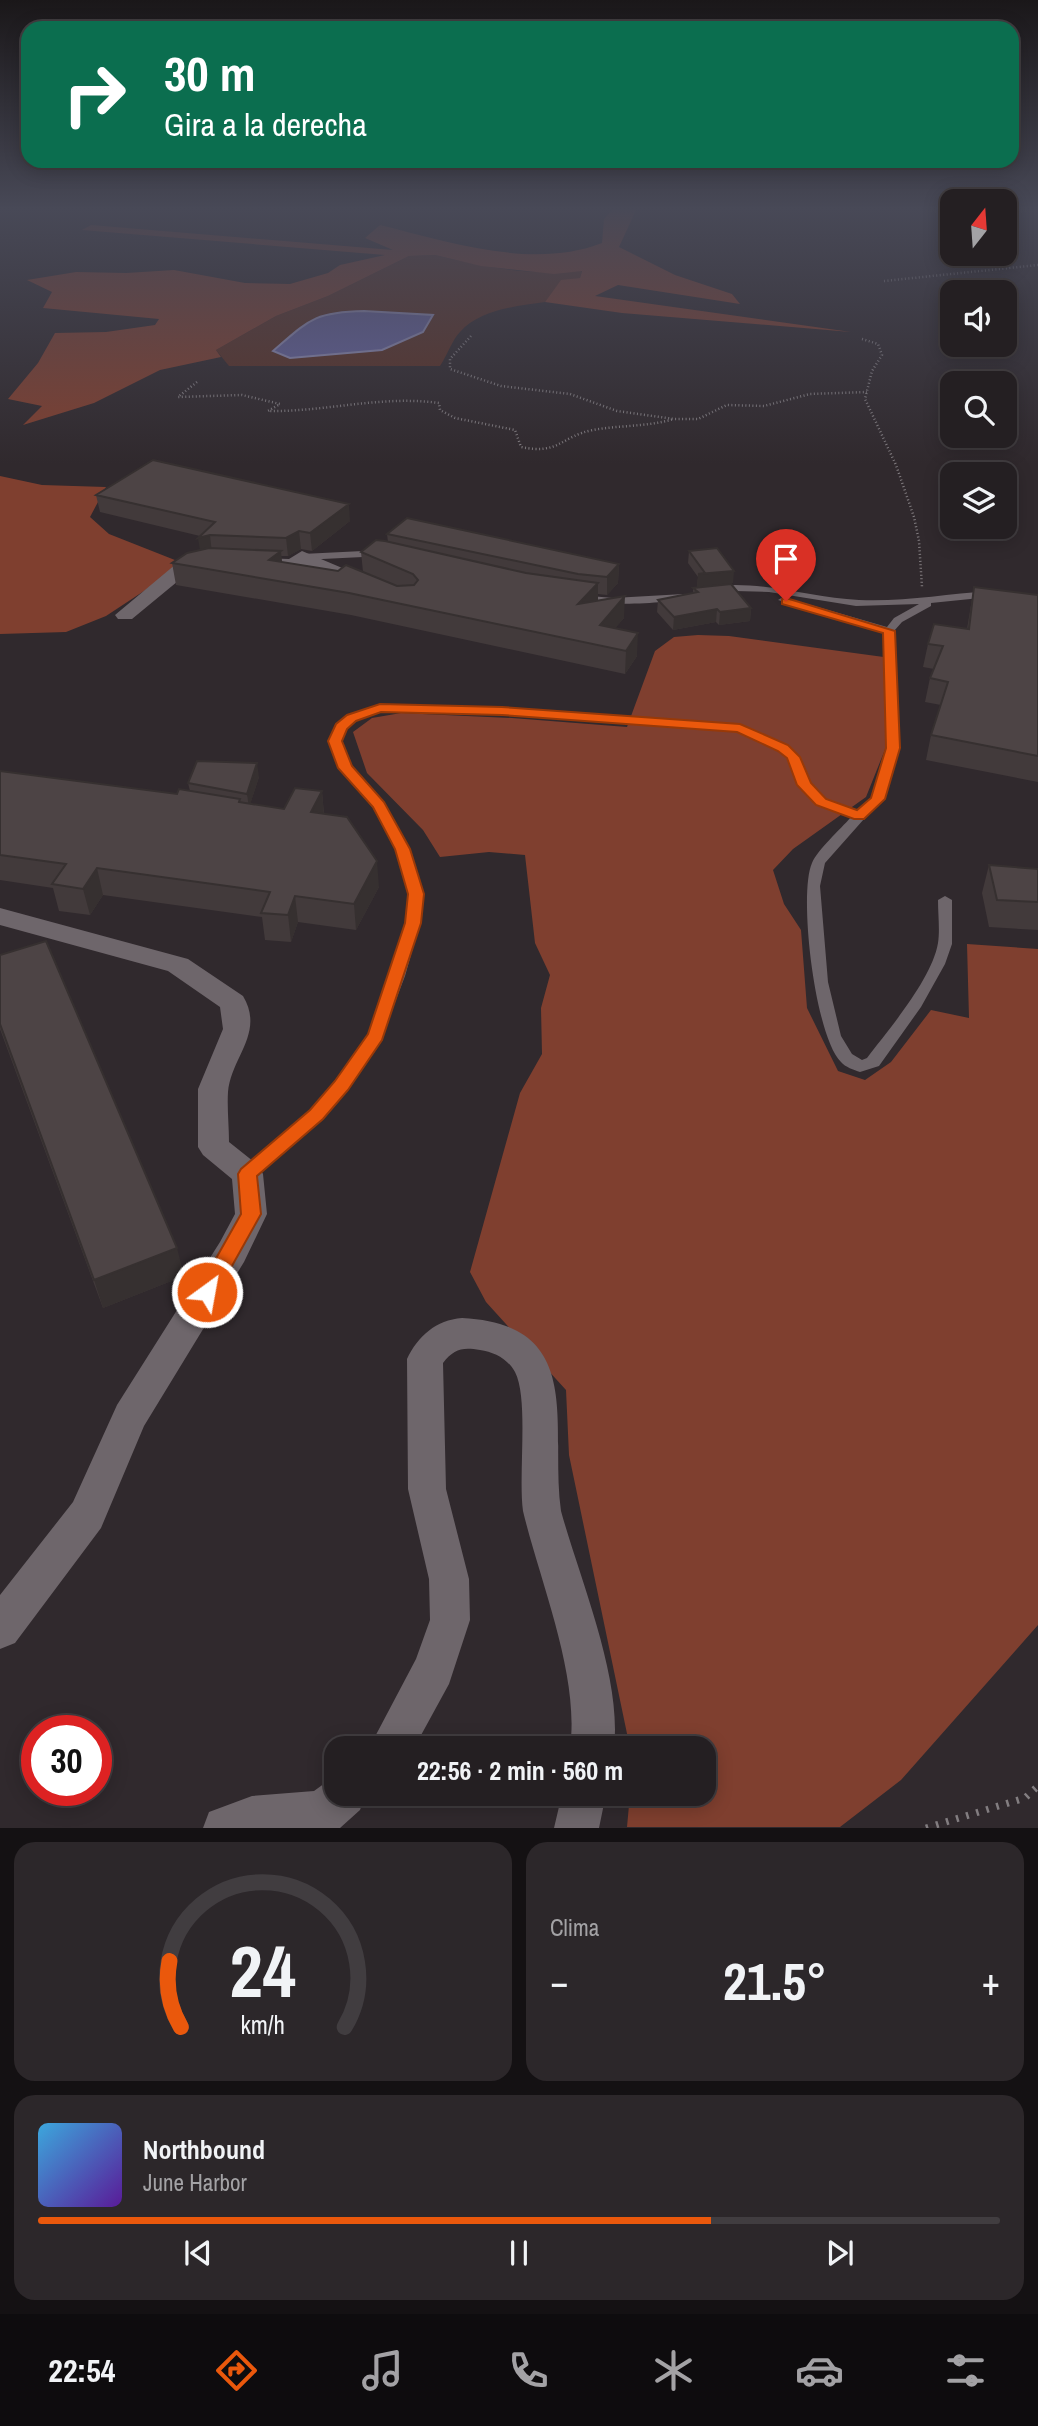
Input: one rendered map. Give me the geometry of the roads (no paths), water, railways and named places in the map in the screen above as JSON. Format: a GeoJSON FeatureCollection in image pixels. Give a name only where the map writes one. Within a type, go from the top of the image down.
{"type":"FeatureCollection","features":[{"type":"Feature","properties":{"kind":"street"},"geometry":{"type":"LineString","coordinates":[[243,563],[294,565],[302,557],[383,592]]}},
{"type":"Feature","properties":{"kind":"street"},"geometry":{"type":"LineString","coordinates":[[125,615],[183,568],[222,562]]}},
{"type":"Feature","properties":{"kind":"street"},"geometry":{"type":"LineString","coordinates":[[0,916],[178,965],[233,1003],[237,1029],[213,1088],[214,1147],[247,1174],[251,1214],[232,1252],[130,1417],[86,1515],[0,1628]]}},
{"type":"Feature","properties":{"kind":"street"},"geometry":{"type":"LineString","coordinates":[[398,1736],[434,1669],[450,1620],[449,1579],[427,1489],[425,1359],[442,1337],[463,1333],[491,1336],[516,1349],[533,1367],[542,1401],[537,1460],[541,1509],[584,1654],[594,1736]]}},
{"type":"Feature","properties":{"kind":"street"},"geometry":{"type":"LineString","coordinates":[[225,1828],[252,1818],[323,1813],[331,1806]]}},
{"type":"Feature","properties":{"kind":"street"},"geometry":{"type":"LineString","coordinates":[[576,1828],[581,1806]]}},
{"type":"Feature","properties":{"kind":"lane"},"geometry":{"type":"LineString","coordinates":[[302,557],[363,554],[387,557]]}},
{"type":"Feature","properties":{"kind":"lane"},"geometry":{"type":"LineString","coordinates":[[566,596],[613,601],[724,589],[760,590],[852,603],[934,601],[999,593]]}},
{"type":"Feature","properties":{"kind":"lane"},"geometry":{"type":"LineString","coordinates":[[760,590],[786,601],[889,631]]}},
{"type":"Feature","properties":{"kind":"lane"},"geometry":{"type":"LineString","coordinates":[[934,601],[898,620],[889,631],[893,748],[878,799],[818,862],[813,886],[821,982],[834,1036],[846,1058],[860,1066],[873,1062],[916,1003],[938,964],[945,944],[944,900]]}},
{"type":"Feature","properties":{"kind":"lane"},"geometry":{"type":"LineString","coordinates":[[247,1174],[316,1114],[342,1085],[376,1035],[413,923],[416,894],[403,849],[379,806],[345,768],[335,741],[341,727],[351,718],[380,708],[502,711],[740,729],[783,748],[793,757],[804,785],[821,802],[859,816]]}}]}
